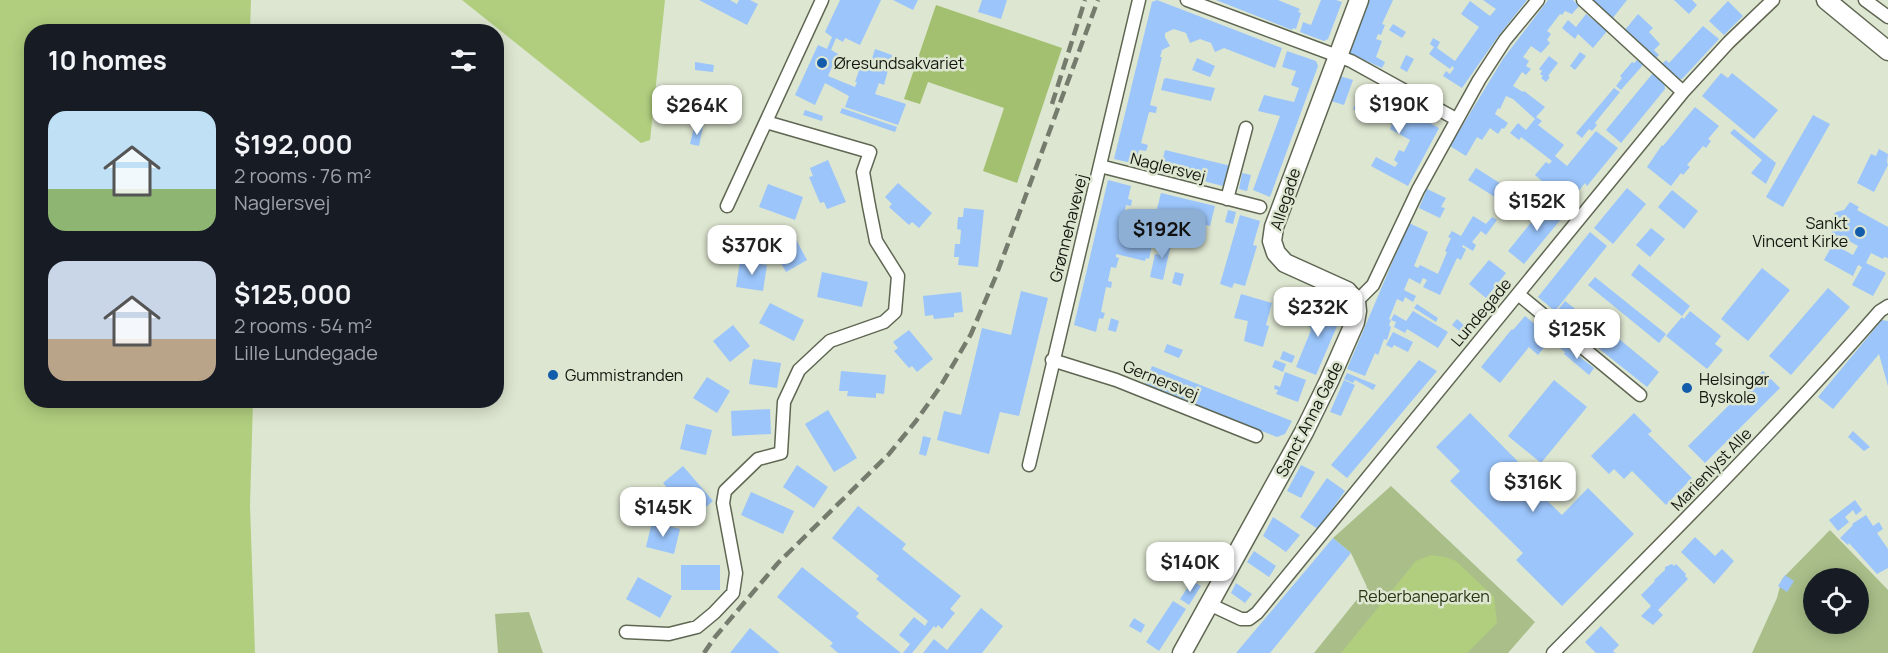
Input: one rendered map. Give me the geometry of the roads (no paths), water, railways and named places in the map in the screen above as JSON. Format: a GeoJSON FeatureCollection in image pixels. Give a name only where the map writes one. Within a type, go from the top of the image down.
{"type":"FeatureCollection","features":[{"type":"Feature","properties":{"kind":"main road","name":"Allegade"},"geometry":{"type":"LineString","coordinates":[[1356,303],[1347,291],[1285,263],[1276,253],[1272,241],[1274,227],[1359,0]]}},
{"type":"Feature","properties":{"kind":"main road"},"geometry":{"type":"LineString","coordinates":[[1826,0],[1888,51]]}},
{"type":"Feature","properties":{"kind":"main road","name":"Sanct Anna Gade"},"geometry":{"type":"LineString","coordinates":[[1182,653],[1304,432],[1355,322],[1356,303]]}},
{"type":"Feature","properties":{"kind":"street"},"geometry":{"type":"LineString","coordinates":[[727,206],[822,0]]}},
{"type":"Feature","properties":{"kind":"street","name":"Grønnehavevej"},"geometry":{"type":"LineString","coordinates":[[1029,465],[1139,0]]}},
{"type":"Feature","properties":{"kind":"street"},"geometry":{"type":"LineString","coordinates":[[1187,0],[1337,56],[1456,119]]}},
{"type":"Feature","properties":{"kind":"street","name":"Sanct Anna Gade"},"geometry":{"type":"LineString","coordinates":[[1356,303],[1373,285],[1418,190],[1479,80],[1505,40],[1538,0]]}},
{"type":"Feature","properties":{"kind":"street"},"geometry":{"type":"LineString","coordinates":[[1583,0],[1683,92]]}},
{"type":"Feature","properties":{"kind":"street","name":"Lundegade"},"geometry":{"type":"LineString","coordinates":[[1209,604],[1242,619],[1249,619],[1257,613],[1683,92],[1729,42],[1773,0]]}},
{"type":"Feature","properties":{"kind":"street"},"geometry":{"type":"LineString","coordinates":[[1865,0],[1888,17]]}},
{"type":"Feature","properties":{"kind":"street"},"geometry":{"type":"LineString","coordinates":[[626,632],[669,634],[697,627],[733,593],[736,573],[723,503],[725,491],[758,459],[781,453],[783,402],[799,370],[830,341],[884,322],[895,312],[898,276],[876,241],[863,172],[870,152],[766,122]]}},
{"type":"Feature","properties":{"kind":"street"},"geometry":{"type":"LineString","coordinates":[[1227,199],[1246,129]]}},
{"type":"Feature","properties":{"kind":"street","name":"Naglersvej"},"geometry":{"type":"LineString","coordinates":[[1100,166],[1260,207]]}},
{"type":"Feature","properties":{"kind":"street"},"geometry":{"type":"LineString","coordinates":[[1518,294],[1640,395]]}},
{"type":"Feature","properties":{"kind":"street","name":"Marienlyst Alle"},"geometry":{"type":"LineString","coordinates":[[1553,653],[1802,399],[1880,311],[1888,306]]}},
{"type":"Feature","properties":{"kind":"street","name":"Gernersvej"},"geometry":{"type":"LineString","coordinates":[[1052,360],[1116,380],[1256,436]]}},
{"type":"Feature","properties":{"kind":"railway"},"geometry":{"type":"LineString","coordinates":[[1052,104],[1085,0]]}},
{"type":"Feature","properties":{"kind":"railway"},"geometry":{"type":"LineString","coordinates":[[704,653],[778,563],[889,454],[940,387],[971,334],[996,276],[1098,0]]}},
{"type":"Feature","properties":{"kind":"place","name":"Øresundsakvariet"},"geometry":{"type":"Point","coordinates":[822,63]}},
{"type":"Feature","properties":{"kind":"place","name":"Sankt Vincent Kirke"},"geometry":{"type":"Point","coordinates":[1860,232]}},
{"type":"Feature","properties":{"kind":"place","name":"Gummistranden"},"geometry":{"type":"Point","coordinates":[553,375]}},
{"type":"Feature","properties":{"kind":"place","name":"Helsingør Byskole"},"geometry":{"type":"Point","coordinates":[1687,388]}},
{"type":"Feature","properties":{"kind":"park label","name":"Reberbaneparken"},"geometry":{"type":"Point","coordinates":[1424,596]}}]}
